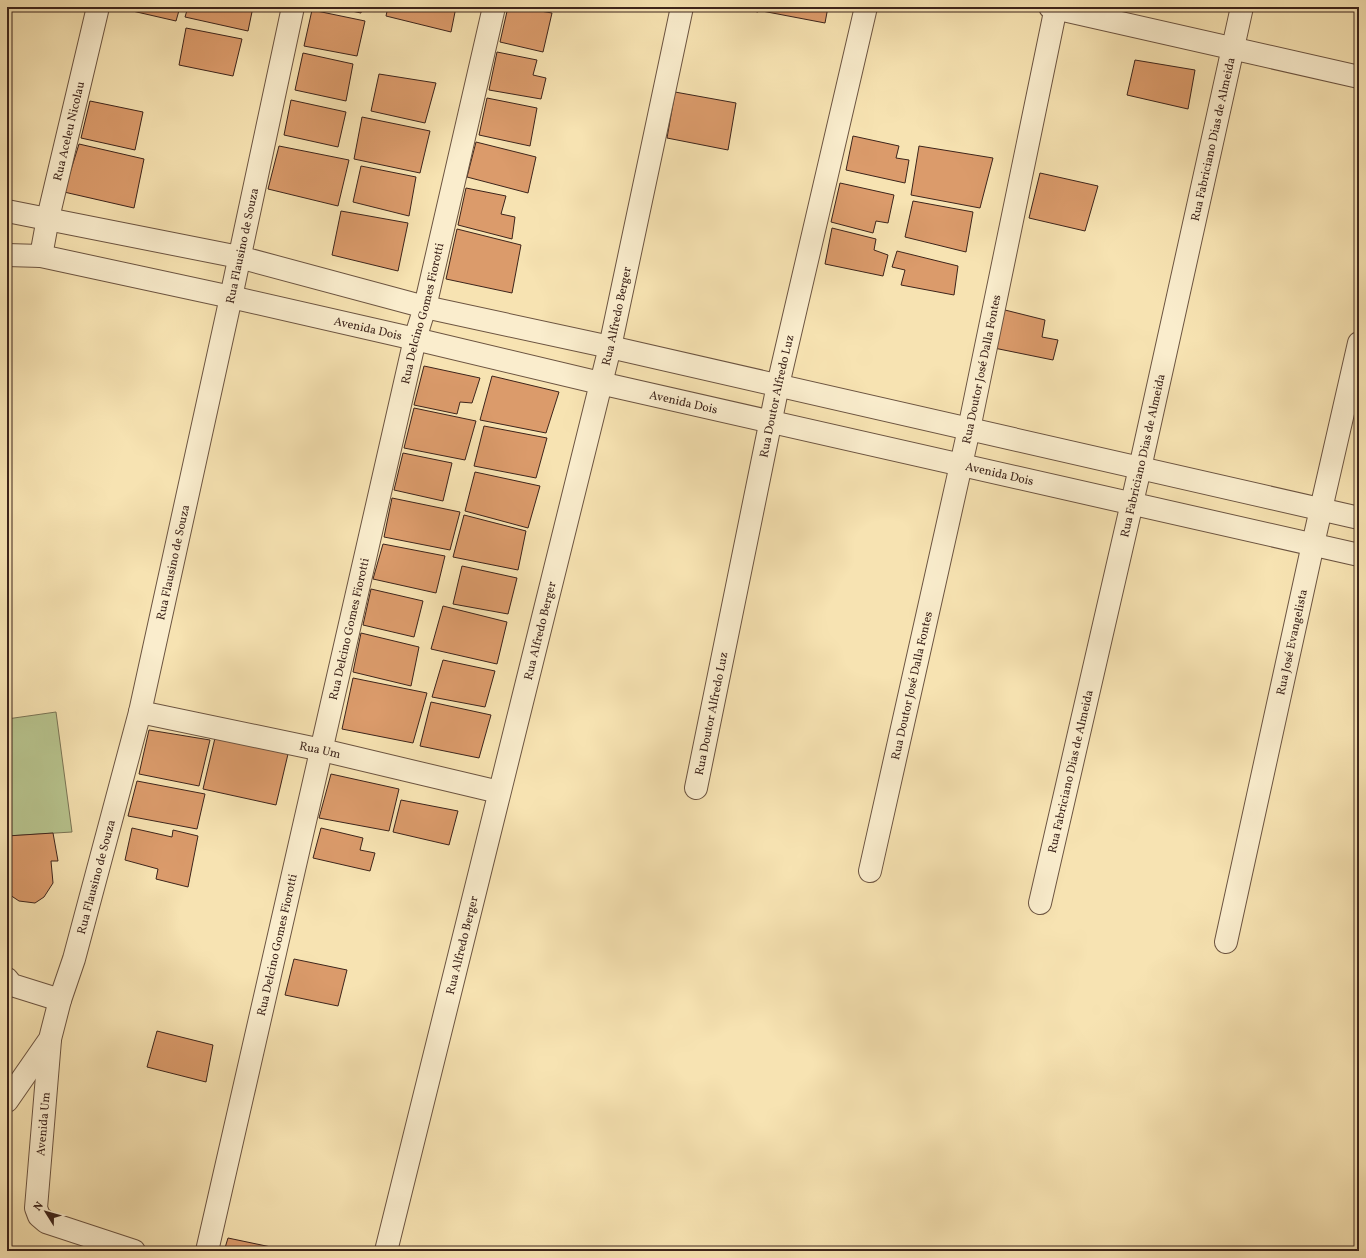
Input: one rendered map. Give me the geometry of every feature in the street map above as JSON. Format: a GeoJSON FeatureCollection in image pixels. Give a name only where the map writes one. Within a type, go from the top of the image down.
{"type":"FeatureCollection","features":[{"type":"Feature","properties":{"kind":"street","name":"Rua Aceleu Nicolau"},"geometry":{"type":"LineString","coordinates":[[41,256],[48,218],[98,7]]}},
{"type":"Feature","properties":{"kind":"street","name":"Rua Flausino de Souza"},"geometry":{"type":"LineString","coordinates":[[7,1101],[50,1040],[60,1000],[74,959],[140,712],[293,7]]}},
{"type":"Feature","properties":{"kind":"street","name":"Rua Delcino Gomes Fiorotti"},"geometry":{"type":"LineString","coordinates":[[207,1251],[415,338],[425,307],[494,7]]}},
{"type":"Feature","properties":{"kind":"street","name":"Rua Alfredo Berger"},"geometry":{"type":"LineString","coordinates":[[386,1251],[498,792],[610,347],[682,7]]}},
{"type":"Feature","properties":{"kind":"street","name":"Rua Doutor Alfredo Luz"},"geometry":{"type":"LineString","coordinates":[[696,788],[778,385],[866,7]]}},
{"type":"Feature","properties":{"kind":"street"},"geometry":{"type":"LineString","coordinates":[[1054,7],[1359,77]]}},
{"type":"Feature","properties":{"kind":"street","name":"Rua Doutor José Dalla Fontes"},"geometry":{"type":"LineString","coordinates":[[870,871],[969,429],[1054,7]]}},
{"type":"Feature","properties":{"kind":"street","name":"Rua Fabriciano Dias de Almeida"},"geometry":{"type":"LineString","coordinates":[[1040,903],[1140,468],[1242,7]]}},
{"type":"Feature","properties":{"kind":"street"},"geometry":{"type":"LineString","coordinates":[[7,211],[239,257],[425,307],[610,347],[1359,518]]}},
{"type":"Feature","properties":{"kind":"street","name":"Avenida Dois"},"geometry":{"type":"LineString","coordinates":[[7,255],[41,256],[231,297],[415,338],[600,383],[1359,555]]}},
{"type":"Feature","properties":{"kind":"street","name":"Rua José Evangelista"},"geometry":{"type":"LineString","coordinates":[[1226,942],[1320,510],[1359,343]]}},
{"type":"Feature","properties":{"kind":"street","name":"Rua Um"},"geometry":{"type":"LineString","coordinates":[[140,712],[322,750],[498,792]]}},
{"type":"Feature","properties":{"kind":"street"},"geometry":{"type":"LineString","coordinates":[[7,980],[12,985],[60,1000]]}},
{"type":"Feature","properties":{"kind":"street","name":"Avenida Um"},"geometry":{"type":"LineString","coordinates":[[50,1040],[36,1208],[39,1216],[46,1222],[134,1251]]}},
{"type":"Feature","properties":{"kind":"green space"},"geometry":{"type":"Polygon","coordinates":[[[56,712],[72,832],[7,836],[7,719],[56,712]]]}},
{"type":"Feature","properties":{"kind":"building"},"geometry":{"type":"Polygon","coordinates":[[[115,7],[180,7],[176,21],[115,7]]]}},
{"type":"Feature","properties":{"kind":"building"},"geometry":{"type":"Polygon","coordinates":[[[188,7],[253,7],[248,31],[185,17],[188,7]]]}},
{"type":"Feature","properties":{"kind":"building"},"geometry":{"type":"Polygon","coordinates":[[[333,7],[362,7],[361,13],[333,7]]]}},
{"type":"Feature","properties":{"kind":"building"},"geometry":{"type":"Polygon","coordinates":[[[388,7],[456,7],[451,32],[386,16],[388,7]]]}},
{"type":"Feature","properties":{"kind":"building"},"geometry":{"type":"Polygon","coordinates":[[[508,7],[517,7],[552,13],[543,52],[500,42],[508,7]]]}},
{"type":"Feature","properties":{"kind":"building"},"geometry":{"type":"Polygon","coordinates":[[[732,7],[759,7],[758,12],[732,7]]]}},
{"type":"Feature","properties":{"kind":"building"},"geometry":{"type":"Polygon","coordinates":[[[763,7],[828,7],[825,23],[762,11],[763,7]]]}},
{"type":"Feature","properties":{"kind":"building"},"geometry":{"type":"Polygon","coordinates":[[[312,10],[365,21],[357,56],[304,46],[312,10]]]}},
{"type":"Feature","properties":{"kind":"building"},"geometry":{"type":"Polygon","coordinates":[[[186,28],[242,39],[233,76],[179,65],[186,28]]]}},
{"type":"Feature","properties":{"kind":"building"},"geometry":{"type":"Polygon","coordinates":[[[497,52],[537,60],[533,75],[546,78],[541,99],[489,90],[497,52]]]}},
{"type":"Feature","properties":{"kind":"building"},"geometry":{"type":"Polygon","coordinates":[[[303,53],[353,64],[346,101],[295,90],[303,53]]]}},
{"type":"Feature","properties":{"kind":"building"},"geometry":{"type":"Polygon","coordinates":[[[1135,60],[1195,70],[1188,109],[1127,95],[1135,60]]]}},
{"type":"Feature","properties":{"kind":"building"},"geometry":{"type":"Polygon","coordinates":[[[379,74],[436,83],[425,123],[371,111],[379,74]]]}},
{"type":"Feature","properties":{"kind":"building"},"geometry":{"type":"Polygon","coordinates":[[[675,92],[736,103],[728,150],[667,138],[675,92]]]}},
{"type":"Feature","properties":{"kind":"building"},"geometry":{"type":"Polygon","coordinates":[[[487,98],[537,108],[530,146],[479,135],[487,98]]]}},
{"type":"Feature","properties":{"kind":"building"},"geometry":{"type":"Polygon","coordinates":[[[291,100],[346,112],[338,147],[284,135],[291,100]]]}},
{"type":"Feature","properties":{"kind":"building"},"geometry":{"type":"Polygon","coordinates":[[[90,101],[143,112],[135,150],[81,138],[90,101]]]}},
{"type":"Feature","properties":{"kind":"building"},"geometry":{"type":"Polygon","coordinates":[[[362,117],[430,131],[420,173],[354,159],[362,117]]]}},
{"type":"Feature","properties":{"kind":"building"},"geometry":{"type":"Polygon","coordinates":[[[853,136],[899,146],[896,158],[909,160],[905,183],[846,170],[853,136]]]}},
{"type":"Feature","properties":{"kind":"building"},"geometry":{"type":"Polygon","coordinates":[[[476,142],[536,157],[528,193],[467,177],[476,142]]]}},
{"type":"Feature","properties":{"kind":"building"},"geometry":{"type":"Polygon","coordinates":[[[79,144],[144,159],[134,208],[64,192],[79,144]]]}},
{"type":"Feature","properties":{"kind":"building"},"geometry":{"type":"Polygon","coordinates":[[[279,146],[349,160],[338,206],[268,189],[279,146]]]}},
{"type":"Feature","properties":{"kind":"building"},"geometry":{"type":"Polygon","coordinates":[[[919,146],[993,158],[980,208],[911,195],[919,146]]]}},
{"type":"Feature","properties":{"kind":"building"},"geometry":{"type":"Polygon","coordinates":[[[361,166],[416,177],[409,216],[353,202],[361,166]]]}},
{"type":"Feature","properties":{"kind":"building"},"geometry":{"type":"Polygon","coordinates":[[[1040,173],[1098,186],[1085,231],[1029,218],[1040,173]]]}},
{"type":"Feature","properties":{"kind":"building"},"geometry":{"type":"Polygon","coordinates":[[[840,183],[894,195],[888,223],[876,221],[873,233],[831,222],[840,183]]]}},
{"type":"Feature","properties":{"kind":"building"},"geometry":{"type":"Polygon","coordinates":[[[466,188],[506,196],[501,214],[515,217],[512,239],[458,225],[466,188]]]}},
{"type":"Feature","properties":{"kind":"building"},"geometry":{"type":"Polygon","coordinates":[[[913,201],[973,212],[966,252],[905,237],[913,201]]]}},
{"type":"Feature","properties":{"kind":"building"},"geometry":{"type":"Polygon","coordinates":[[[341,211],[408,223],[398,271],[332,255],[341,211]]]}},
{"type":"Feature","properties":{"kind":"building"},"geometry":{"type":"Polygon","coordinates":[[[832,228],[876,239],[874,250],[888,255],[883,276],[825,264],[832,228]]]}},
{"type":"Feature","properties":{"kind":"building"},"geometry":{"type":"Polygon","coordinates":[[[457,229],[521,245],[512,293],[446,279],[457,229]]]}},
{"type":"Feature","properties":{"kind":"building"},"geometry":{"type":"Polygon","coordinates":[[[897,251],[958,266],[954,295],[901,285],[905,270],[892,267],[897,251]]]}},
{"type":"Feature","properties":{"kind":"building"},"geometry":{"type":"Polygon","coordinates":[[[1001,309],[1045,320],[1042,337],[1058,340],[1053,360],[994,348],[1001,309]]]}},
{"type":"Feature","properties":{"kind":"building"},"geometry":{"type":"Polygon","coordinates":[[[424,366],[480,378],[472,403],[460,402],[457,414],[414,405],[424,366]]]}},
{"type":"Feature","properties":{"kind":"building"},"geometry":{"type":"Polygon","coordinates":[[[492,376],[559,392],[546,433],[480,420],[492,376]]]}},
{"type":"Feature","properties":{"kind":"building"},"geometry":{"type":"Polygon","coordinates":[[[414,408],[476,421],[465,460],[404,448],[414,408]]]}},
{"type":"Feature","properties":{"kind":"building"},"geometry":{"type":"Polygon","coordinates":[[[484,426],[547,438],[536,478],[474,466],[484,426]]]}},
{"type":"Feature","properties":{"kind":"building"},"geometry":{"type":"Polygon","coordinates":[[[403,453],[452,463],[443,501],[394,490],[403,453]]]}},
{"type":"Feature","properties":{"kind":"building"},"geometry":{"type":"Polygon","coordinates":[[[475,472],[540,486],[528,528],[465,511],[475,472]]]}},
{"type":"Feature","properties":{"kind":"building"},"geometry":{"type":"Polygon","coordinates":[[[392,498],[460,512],[450,550],[384,537],[392,498]]]}},
{"type":"Feature","properties":{"kind":"building"},"geometry":{"type":"Polygon","coordinates":[[[464,515],[526,531],[518,570],[453,557],[464,515]]]}},
{"type":"Feature","properties":{"kind":"building"},"geometry":{"type":"Polygon","coordinates":[[[383,544],[445,556],[436,593],[373,579],[383,544]]]}},
{"type":"Feature","properties":{"kind":"building"},"geometry":{"type":"Polygon","coordinates":[[[462,566],[517,578],[508,614],[453,604],[462,566]]]}},
{"type":"Feature","properties":{"kind":"building"},"geometry":{"type":"Polygon","coordinates":[[[371,589],[423,601],[414,637],[363,625],[371,589]]]}},
{"type":"Feature","properties":{"kind":"building"},"geometry":{"type":"Polygon","coordinates":[[[443,606],[507,622],[497,664],[431,649],[443,606]]]}},
{"type":"Feature","properties":{"kind":"building"},"geometry":{"type":"Polygon","coordinates":[[[361,633],[419,647],[411,686],[353,672],[361,633]]]}},
{"type":"Feature","properties":{"kind":"building"},"geometry":{"type":"Polygon","coordinates":[[[443,660],[495,671],[485,707],[432,697],[443,660]]]}},
{"type":"Feature","properties":{"kind":"building"},"geometry":{"type":"Polygon","coordinates":[[[353,678],[427,693],[413,743],[342,729],[353,678]]]}},
{"type":"Feature","properties":{"kind":"building"},"geometry":{"type":"Polygon","coordinates":[[[431,702],[491,715],[479,758],[420,746],[431,702]]]}},
{"type":"Feature","properties":{"kind":"building"},"geometry":{"type":"Polygon","coordinates":[[[149,730],[210,740],[199,786],[139,774],[149,730]]]}},
{"type":"Feature","properties":{"kind":"building"},"geometry":{"type":"Polygon","coordinates":[[[215,738],[288,754],[276,805],[203,789],[215,738]]]}},
{"type":"Feature","properties":{"kind":"building"},"geometry":{"type":"Polygon","coordinates":[[[331,774],[399,789],[389,831],[319,818],[331,774]]]}},
{"type":"Feature","properties":{"kind":"building"},"geometry":{"type":"Polygon","coordinates":[[[137,781],[205,794],[197,829],[128,816],[137,781]]]}},
{"type":"Feature","properties":{"kind":"building"},"geometry":{"type":"Polygon","coordinates":[[[401,800],[458,811],[449,845],[393,832],[401,800]]]}},
{"type":"Feature","properties":{"kind":"building"},"geometry":{"type":"Polygon","coordinates":[[[132,828],[172,837],[173,830],[198,836],[188,887],[156,879],[158,869],[125,860],[132,828]]]}},
{"type":"Feature","properties":{"kind":"building"},"geometry":{"type":"Polygon","coordinates":[[[321,828],[363,838],[360,850],[375,853],[370,871],[313,858],[321,828]]]}},
{"type":"Feature","properties":{"kind":"building"},"geometry":{"type":"Polygon","coordinates":[[[53,833],[58,861],[51,861],[53,883],[44,897],[35,903],[19,901],[10,895],[7,883],[7,836],[53,833]]]}},
{"type":"Feature","properties":{"kind":"building"},"geometry":{"type":"Polygon","coordinates":[[[294,959],[347,970],[338,1006],[285,995],[294,959]]]}},
{"type":"Feature","properties":{"kind":"building"},"geometry":{"type":"Polygon","coordinates":[[[157,1031],[213,1045],[206,1082],[147,1067],[157,1031]]]}},
{"type":"Feature","properties":{"kind":"building"},"geometry":{"type":"Polygon","coordinates":[[[228,1238],[290,1251],[224,1251],[228,1238]]]}}]}
